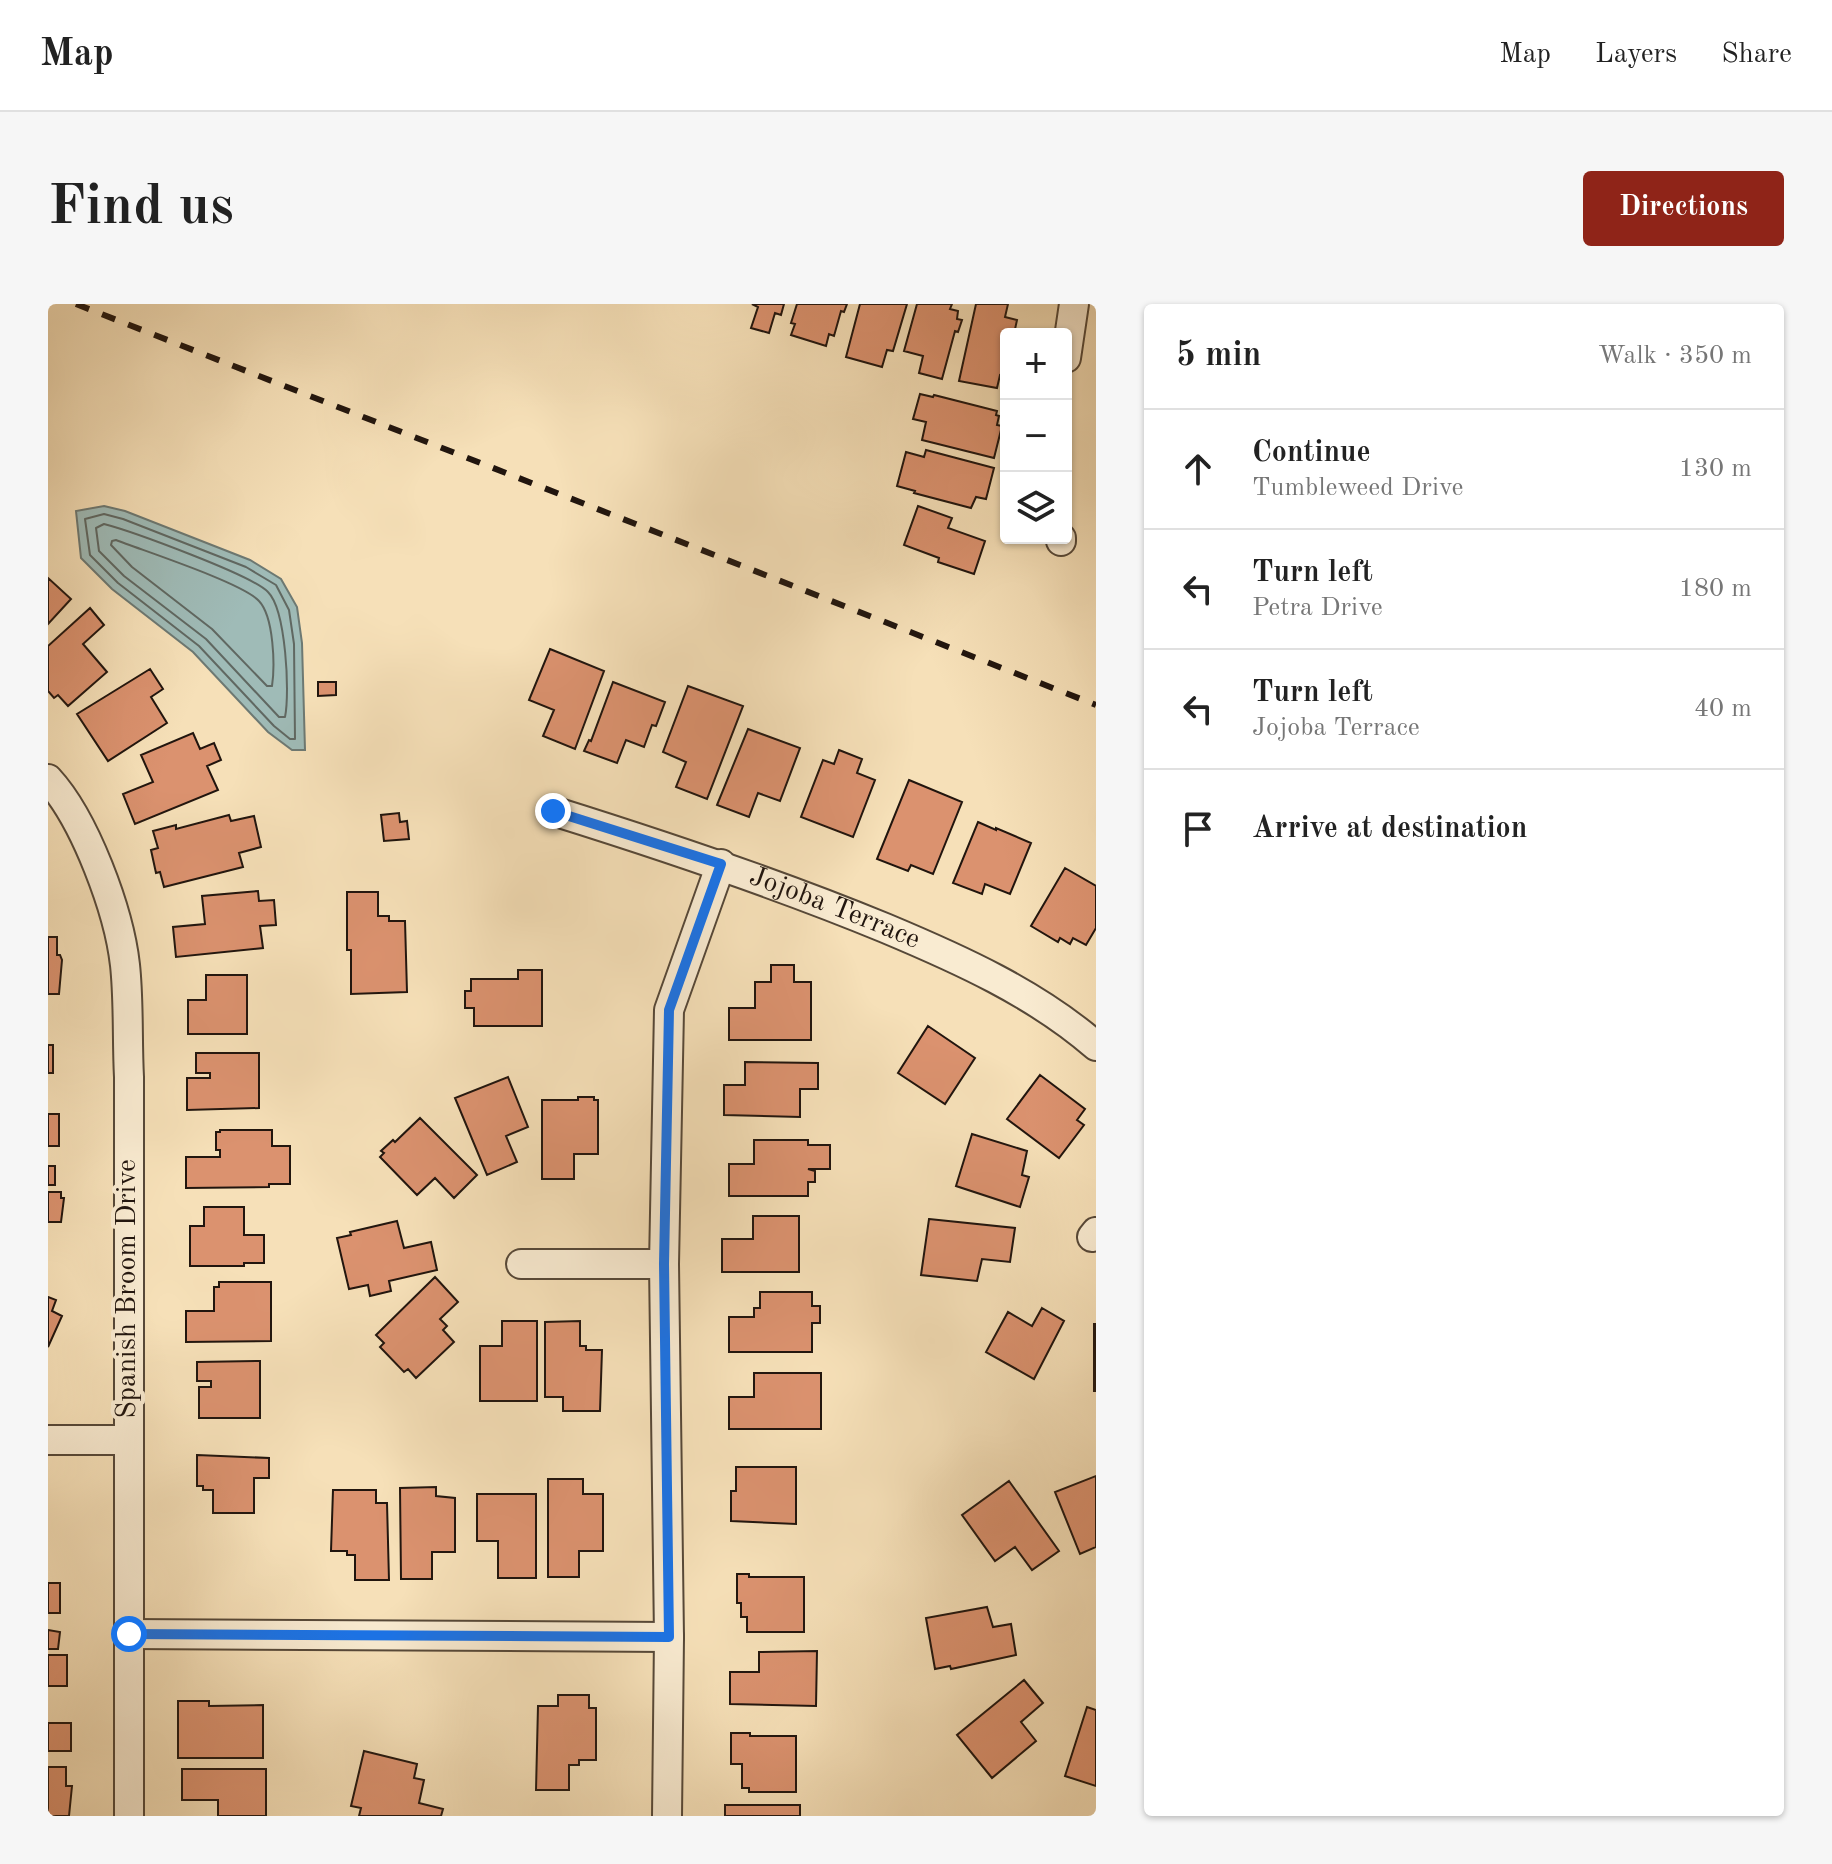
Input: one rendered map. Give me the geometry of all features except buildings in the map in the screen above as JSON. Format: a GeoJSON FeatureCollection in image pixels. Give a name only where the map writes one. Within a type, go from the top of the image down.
{"type":"FeatureCollection","features":[{"type":"Feature","properties":{"kind":"street"},"geometry":{"type":"LineString","coordinates":[[1070,328],[1074,304]]}},
{"type":"Feature","properties":{"kind":"street","name":"Spanish Broom Drive"},"geometry":{"type":"LineString","coordinates":[[48,779],[56,787],[82,833],[110,898],[125,964],[129,1077],[129,1816]]}},
{"type":"Feature","properties":{"kind":"street","name":"Jojoba Terrace"},"geometry":{"type":"LineString","coordinates":[[553,811],[721,864],[954,957],[1034,1001],[1096,1046]]}},
{"type":"Feature","properties":{"kind":"street"},"geometry":{"type":"LineString","coordinates":[[667,1816],[669,1637],[664,1264],[669,1010],[721,864]]}},
{"type":"Feature","properties":{"kind":"street"},"geometry":{"type":"LineString","coordinates":[[521,1264],[664,1264]]}},
{"type":"Feature","properties":{"kind":"street"},"geometry":{"type":"LineString","coordinates":[[48,1440],[127,1440]]}},
{"type":"Feature","properties":{"kind":"street"},"geometry":{"type":"LineString","coordinates":[[129,1634],[669,1637]]}},
{"type":"Feature","properties":{"kind":"water"},"geometry":{"type":"Polygon","coordinates":[[[104,506],[125,511],[250,560],[281,579],[297,607],[302,643],[305,750],[292,750],[268,732],[193,652],[112,589],[81,558],[76,511],[104,506]]]}},
{"type":"Feature","properties":{"kind":"railway"},"geometry":{"type":"LineString","coordinates":[[76,304],[1096,705]]}},
{"type":"Feature","properties":{"kind":"route"},"geometry":{"type":"LineString","coordinates":[[129,1634],[669,1637],[664,1264],[669,1010],[721,864],[553,811]]}}]}
